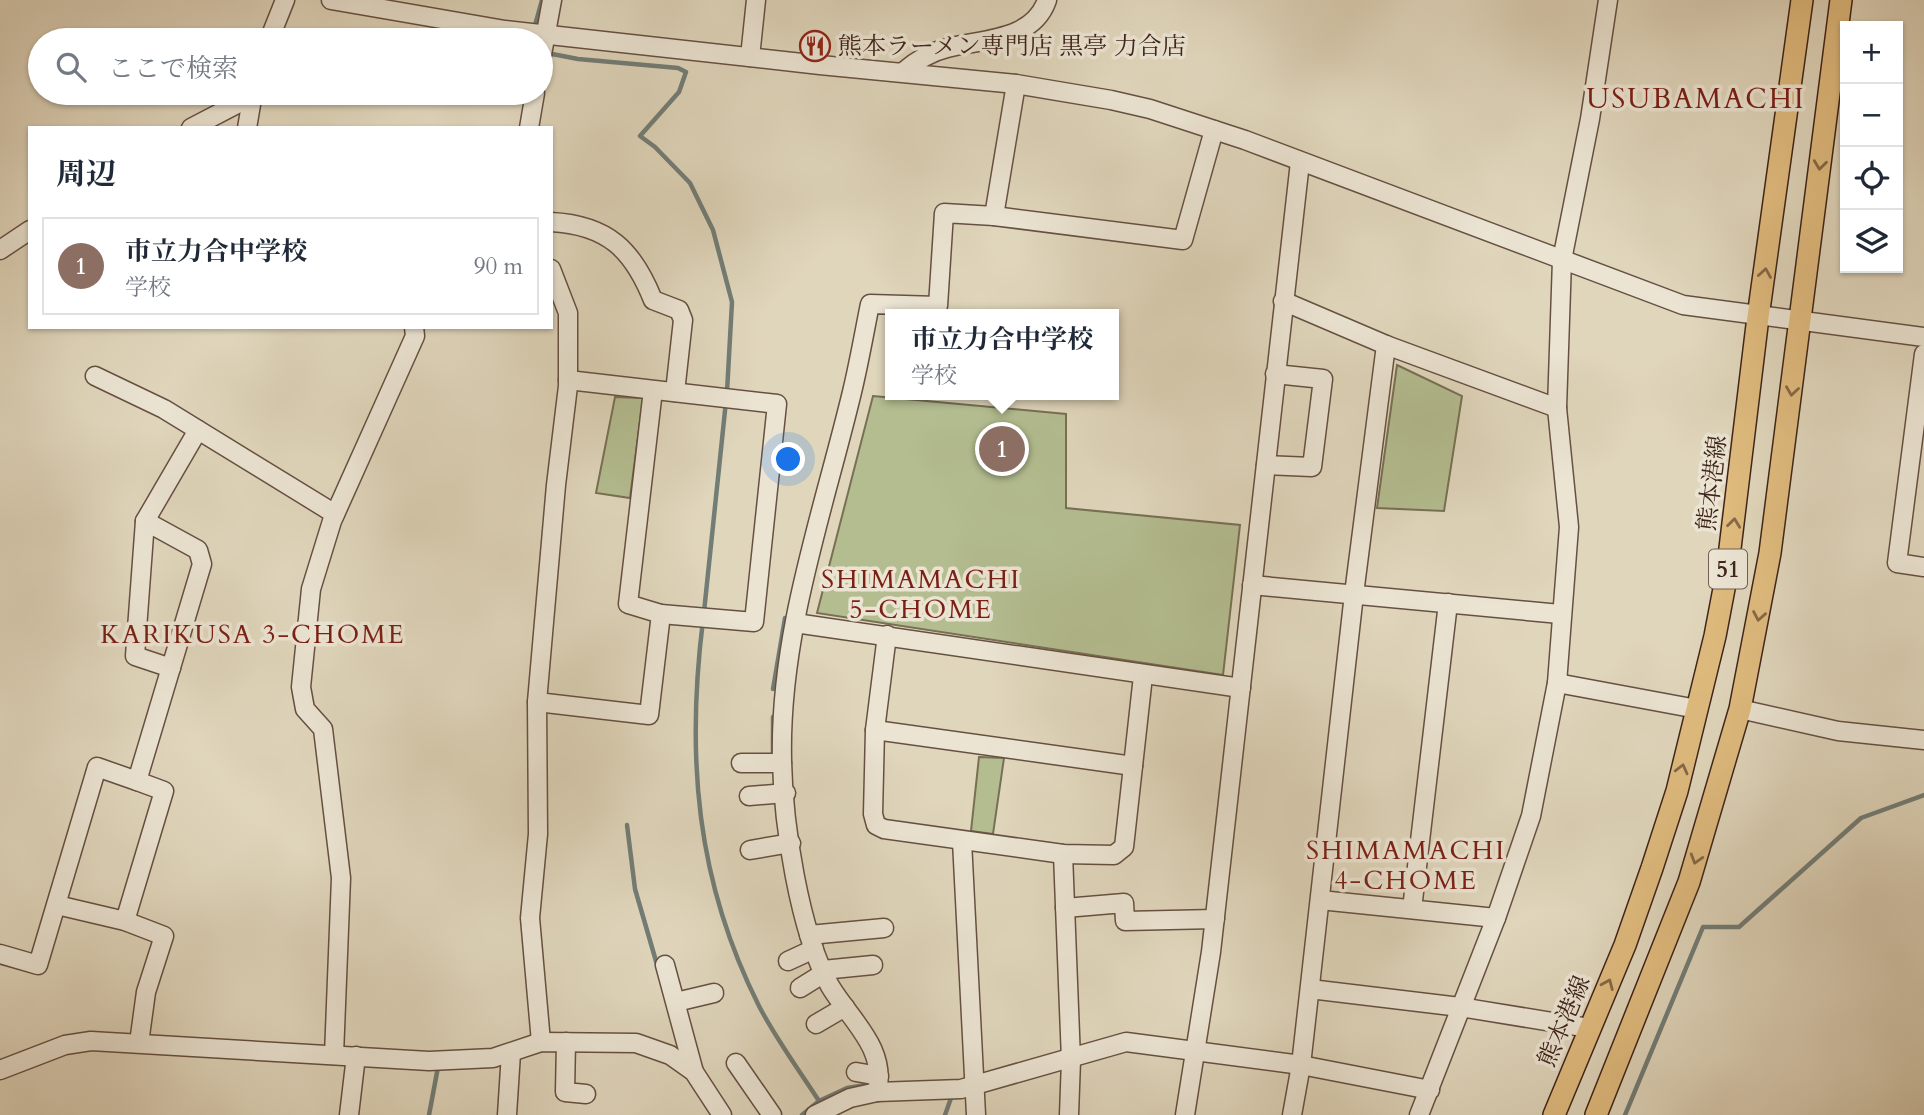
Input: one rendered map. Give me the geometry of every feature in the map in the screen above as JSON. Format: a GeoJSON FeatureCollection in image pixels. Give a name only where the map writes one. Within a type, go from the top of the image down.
{"type":"FeatureCollection","features":[{"type":"Feature","properties":{"kind":"main road","name":"熊本港線"},"geometry":{"type":"LineString","coordinates":[[1554,1115],[1652,868],[1677,791],[1697,709],[1727,573],[1758,317],[1802,0]]}},
{"type":"Feature","properties":{"kind":"main road","name":"51"},"geometry":{"type":"LineString","coordinates":[[1597,1115],[1689,882],[1740,709],[1770,552],[1841,0]]}},
{"type":"Feature","properties":{"kind":"street"},"geometry":{"type":"LineString","coordinates":[[274,28],[285,0]]}},
{"type":"Feature","properties":{"kind":"street"},"geometry":{"type":"LineString","coordinates":[[331,0],[467,28]]}},
{"type":"Feature","properties":{"kind":"street"},"geometry":{"type":"LineString","coordinates":[[546,28],[552,0]]}},
{"type":"Feature","properties":{"kind":"street"},"geometry":{"type":"LineString","coordinates":[[750,57],[756,0]]}},
{"type":"Feature","properties":{"kind":"street"},"geometry":{"type":"LineString","coordinates":[[903,72],[916,61],[944,49],[1011,34],[1035,21],[1047,0]]}},
{"type":"Feature","properties":{"kind":"street"},"geometry":{"type":"LineString","coordinates":[[1419,1115],[1496,918],[1531,816],[1557,683],[1560,614],[1569,527],[1557,408],[1562,260],[1590,119],[1608,0]]}},
{"type":"Feature","properties":{"kind":"street"},"geometry":{"type":"LineString","coordinates":[[553,36],[1016,84],[1124,103],[1214,130],[1538,248],[1562,260],[1683,305],[1924,337]]}},
{"type":"Feature","properties":{"kind":"street"},"geometry":{"type":"LineString","coordinates":[[994,216],[1016,84]]}},
{"type":"Feature","properties":{"kind":"street"},"geometry":{"type":"LineString","coordinates":[[195,126],[232,105]]}},
{"type":"Feature","properties":{"kind":"street"},"geometry":{"type":"LineString","coordinates":[[247,126],[252,105]]}},
{"type":"Feature","properties":{"kind":"street"},"geometry":{"type":"LineString","coordinates":[[529,126],[533,105]]}},
{"type":"Feature","properties":{"kind":"street"},"geometry":{"type":"LineString","coordinates":[[878,1084],[875,1051],[824,972],[811,942],[796,880],[782,763],[787,662],[817,523],[853,391],[870,304],[938,306],[944,213],[994,216],[1183,240],[1214,130]]}},
{"type":"Feature","properties":{"kind":"street"},"geometry":{"type":"LineString","coordinates":[[1185,1115],[1215,919],[1300,162]]}},
{"type":"Feature","properties":{"kind":"street"},"geometry":{"type":"LineString","coordinates":[[553,222],[598,232],[625,251],[640,268],[653,300],[679,310],[683,320],[675,392]]}},
{"type":"Feature","properties":{"kind":"street"},"geometry":{"type":"LineString","coordinates":[[0,250],[28,231]]}},
{"type":"Feature","properties":{"kind":"street"},"geometry":{"type":"LineString","coordinates":[[541,1041],[530,918],[538,834],[537,702],[568,380],[568,313],[553,274]]}},
{"type":"Feature","properties":{"kind":"street"},"geometry":{"type":"LineString","coordinates":[[1283,301],[1386,345],[1557,408]]}},
{"type":"Feature","properties":{"kind":"street"},"geometry":{"type":"LineString","coordinates":[[334,1055],[341,878],[323,729],[306,709],[301,687],[311,589],[335,514],[415,336],[414,329]]}},
{"type":"Feature","properties":{"kind":"street"},"geometry":{"type":"LineString","coordinates":[[1292,1115],[1301,1065],[1354,594],[1386,345]]}},
{"type":"Feature","properties":{"kind":"street"},"geometry":{"type":"LineString","coordinates":[[1924,354],[1919,422],[1897,563],[1924,567]]}},
{"type":"Feature","properties":{"kind":"street"},"geometry":{"type":"LineString","coordinates":[[1266,465],[1312,467],[1323,379],[1275,374]]}},
{"type":"Feature","properties":{"kind":"street"},"geometry":{"type":"LineString","coordinates":[[95,376],[164,409],[335,514]]}},
{"type":"Feature","properties":{"kind":"street"},"geometry":{"type":"LineString","coordinates":[[568,380],[778,404],[754,622],[661,614],[628,604],[653,390]]}},
{"type":"Feature","properties":{"kind":"street"},"geometry":{"type":"LineString","coordinates":[[171,668],[135,656],[145,522],[198,430]]}},
{"type":"Feature","properties":{"kind":"street"},"geometry":{"type":"LineString","coordinates":[[137,781],[202,564],[198,550],[145,522]]}},
{"type":"Feature","properties":{"kind":"street"},"geometry":{"type":"LineString","coordinates":[[1252,584],[1560,614]]}},
{"type":"Feature","properties":{"kind":"street"},"geometry":{"type":"LineString","coordinates":[[1412,909],[1448,603]]}},
{"type":"Feature","properties":{"kind":"street"},"geometry":{"type":"LineString","coordinates":[[537,702],[649,715],[661,614]]}},
{"type":"Feature","properties":{"kind":"street"},"geometry":{"type":"LineString","coordinates":[[795,622],[1143,676],[1241,688]]}},
{"type":"Feature","properties":{"kind":"street"},"geometry":{"type":"LineString","coordinates":[[887,635],[875,730],[873,814],[876,825],[884,829],[1063,854],[1114,855],[1124,847],[1143,676]]}},
{"type":"Feature","properties":{"kind":"street"},"geometry":{"type":"LineString","coordinates":[[1557,683],[1697,709]]}},
{"type":"Feature","properties":{"kind":"street"},"geometry":{"type":"LineString","coordinates":[[1740,709],[1838,731],[1924,740]]}},
{"type":"Feature","properties":{"kind":"street"},"geometry":{"type":"LineString","coordinates":[[875,730],[1133,766]]}},
{"type":"Feature","properties":{"kind":"street"},"geometry":{"type":"LineString","coordinates":[[741,763],[782,763]]}},
{"type":"Feature","properties":{"kind":"street"},"geometry":{"type":"LineString","coordinates":[[0,954],[38,965],[97,767],[164,791],[125,921]]}},
{"type":"Feature","properties":{"kind":"street"},"geometry":{"type":"LineString","coordinates":[[749,796],[786,793]]}},
{"type":"Feature","properties":{"kind":"street"},"geometry":{"type":"LineString","coordinates":[[962,841],[976,1115]]}},
{"type":"Feature","properties":{"kind":"street"},"geometry":{"type":"LineString","coordinates":[[750,850],[792,843]]}},
{"type":"Feature","properties":{"kind":"street"},"geometry":{"type":"LineString","coordinates":[[1063,854],[1071,1060],[1069,1115]]}},
{"type":"Feature","properties":{"kind":"street"},"geometry":{"type":"LineString","coordinates":[[1320,900],[1496,918]]}},
{"type":"Feature","properties":{"kind":"street"},"geometry":{"type":"LineString","coordinates":[[1065,908],[1124,903],[1125,921],[1215,919]]}},
{"type":"Feature","properties":{"kind":"street"},"geometry":{"type":"LineString","coordinates":[[57,905],[125,921],[164,936],[146,992],[139,1043]]}},
{"type":"Feature","properties":{"kind":"street"},"geometry":{"type":"LineString","coordinates":[[788,961],[811,942],[884,928]]}},
{"type":"Feature","properties":{"kind":"street"},"geometry":{"type":"LineString","coordinates":[[665,965],[694,1072],[722,1115]]}},
{"type":"Feature","properties":{"kind":"street"},"geometry":{"type":"LineString","coordinates":[[800,988],[824,972],[873,965]]}},
{"type":"Feature","properties":{"kind":"street"},"geometry":{"type":"LineString","coordinates":[[1310,989],[1460,1007],[1589,1028]]}},
{"type":"Feature","properties":{"kind":"street"},"geometry":{"type":"LineString","coordinates":[[676,1002],[714,993]]}},
{"type":"Feature","properties":{"kind":"street"},"geometry":{"type":"LineString","coordinates":[[816,1024],[845,1007]]}},
{"type":"Feature","properties":{"kind":"street"},"geometry":{"type":"LineString","coordinates":[[0,1070],[65,1045],[91,1041],[443,1060],[493,1058],[541,1041],[620,1042],[652,1047],[694,1072]]}},
{"type":"Feature","properties":{"kind":"street"},"geometry":{"type":"LineString","coordinates":[[566,1042],[565,1092],[586,1094]]}},
{"type":"Feature","properties":{"kind":"street"},"geometry":{"type":"LineString","coordinates":[[856,1073],[878,1084],[961,1089],[1071,1060],[1126,1042],[1301,1065],[1430,1090]]}},
{"type":"Feature","properties":{"kind":"street"},"geometry":{"type":"LineString","coordinates":[[507,1115],[511,1053]]}},
{"type":"Feature","properties":{"kind":"street"},"geometry":{"type":"LineString","coordinates":[[349,1115],[356,1056]]}},
{"type":"Feature","properties":{"kind":"street"},"geometry":{"type":"LineString","coordinates":[[736,1063],[772,1115]]}},
{"type":"Feature","properties":{"kind":"street"},"geometry":{"type":"LineString","coordinates":[[816,1115],[878,1084]]}},
{"type":"Feature","properties":{"kind":"green space"},"geometry":{"type":"Polygon","coordinates":[[[1397,365],[1462,396],[1444,511],[1377,508],[1397,365]]]}},
{"type":"Feature","properties":{"kind":"green space"},"geometry":{"type":"Polygon","coordinates":[[[873,396],[885,397],[885,400],[916,400],[1066,414],[1066,508],[1240,525],[1223,675],[817,613],[873,396]]]}},
{"type":"Feature","properties":{"kind":"green space"},"geometry":{"type":"Polygon","coordinates":[[[615,397],[643,398],[630,498],[596,493],[615,397]]]}},
{"type":"Feature","properties":{"kind":"green space"},"geometry":{"type":"Polygon","coordinates":[[[979,757],[1004,758],[993,834],[971,831],[979,757]]]}},
{"type":"Feature","properties":{"kind":"waterway"},"geometry":{"type":"LineString","coordinates":[[534,28],[542,0]]}},
{"type":"Feature","properties":{"kind":"waterway"},"geometry":{"type":"LineString","coordinates":[[553,54],[678,68],[686,72],[679,92],[640,136],[655,147],[690,183],[713,230],[732,302],[727,392]]}},
{"type":"Feature","properties":{"kind":"waterway"},"geometry":{"type":"LineString","coordinates":[[704,612],[726,401]]}},
{"type":"Feature","properties":{"kind":"waterway"},"geometry":{"type":"LineString","coordinates":[[773,689],[785,618]]}},
{"type":"Feature","properties":{"kind":"waterway"},"geometry":{"type":"LineString","coordinates":[[703,620],[696,721],[701,818],[721,912],[738,959],[759,1006],[819,1101],[847,1088],[872,1084]]}},
{"type":"Feature","properties":{"kind":"waterway"},"geometry":{"type":"LineString","coordinates":[[773,717],[773,757]]}},
{"type":"Feature","properties":{"kind":"waterway"},"geometry":{"type":"LineString","coordinates":[[1625,1115],[1703,927],[1739,927],[1861,818],[1924,795]]}},
{"type":"Feature","properties":{"kind":"waterway"},"geometry":{"type":"LineString","coordinates":[[627,825],[635,889],[658,968]]}},
{"type":"Feature","properties":{"kind":"waterway"},"geometry":{"type":"LineString","coordinates":[[429,1115],[438,1067]]}},
{"type":"Feature","properties":{"kind":"waterway"},"geometry":{"type":"LineString","coordinates":[[945,1115],[951,1098],[949,1093]]}},
{"type":"Feature","properties":{"kind":"waterway"},"geometry":{"type":"LineString","coordinates":[[802,1115],[819,1101]]}},
{"type":"Feature","properties":{"kind":"place","name":"熊本ラーメン専門店 黒亭 力合店"},"geometry":{"type":"Point","coordinates":[815,46]}},
{"type":"Feature","properties":{"kind":"place","name":"市立力合中学校"},"geometry":{"type":"Point","coordinates":[1002,449]}},
{"type":"Feature","properties":{"kind":"district","name":"USUBAMACHI"},"geometry":{"type":"Point","coordinates":[1696,98]}},
{"type":"Feature","properties":{"kind":"district","name":"SHIMAMACHI 5-CHOME"},"geometry":{"type":"Point","coordinates":[921,594]}},
{"type":"Feature","properties":{"kind":"district","name":"KARIKUSA 3-CHOME"},"geometry":{"type":"Point","coordinates":[253,634]}},
{"type":"Feature","properties":{"kind":"district","name":"SHIMAMACHI 4-CHOME"},"geometry":{"type":"Point","coordinates":[1406,865]}}]}
